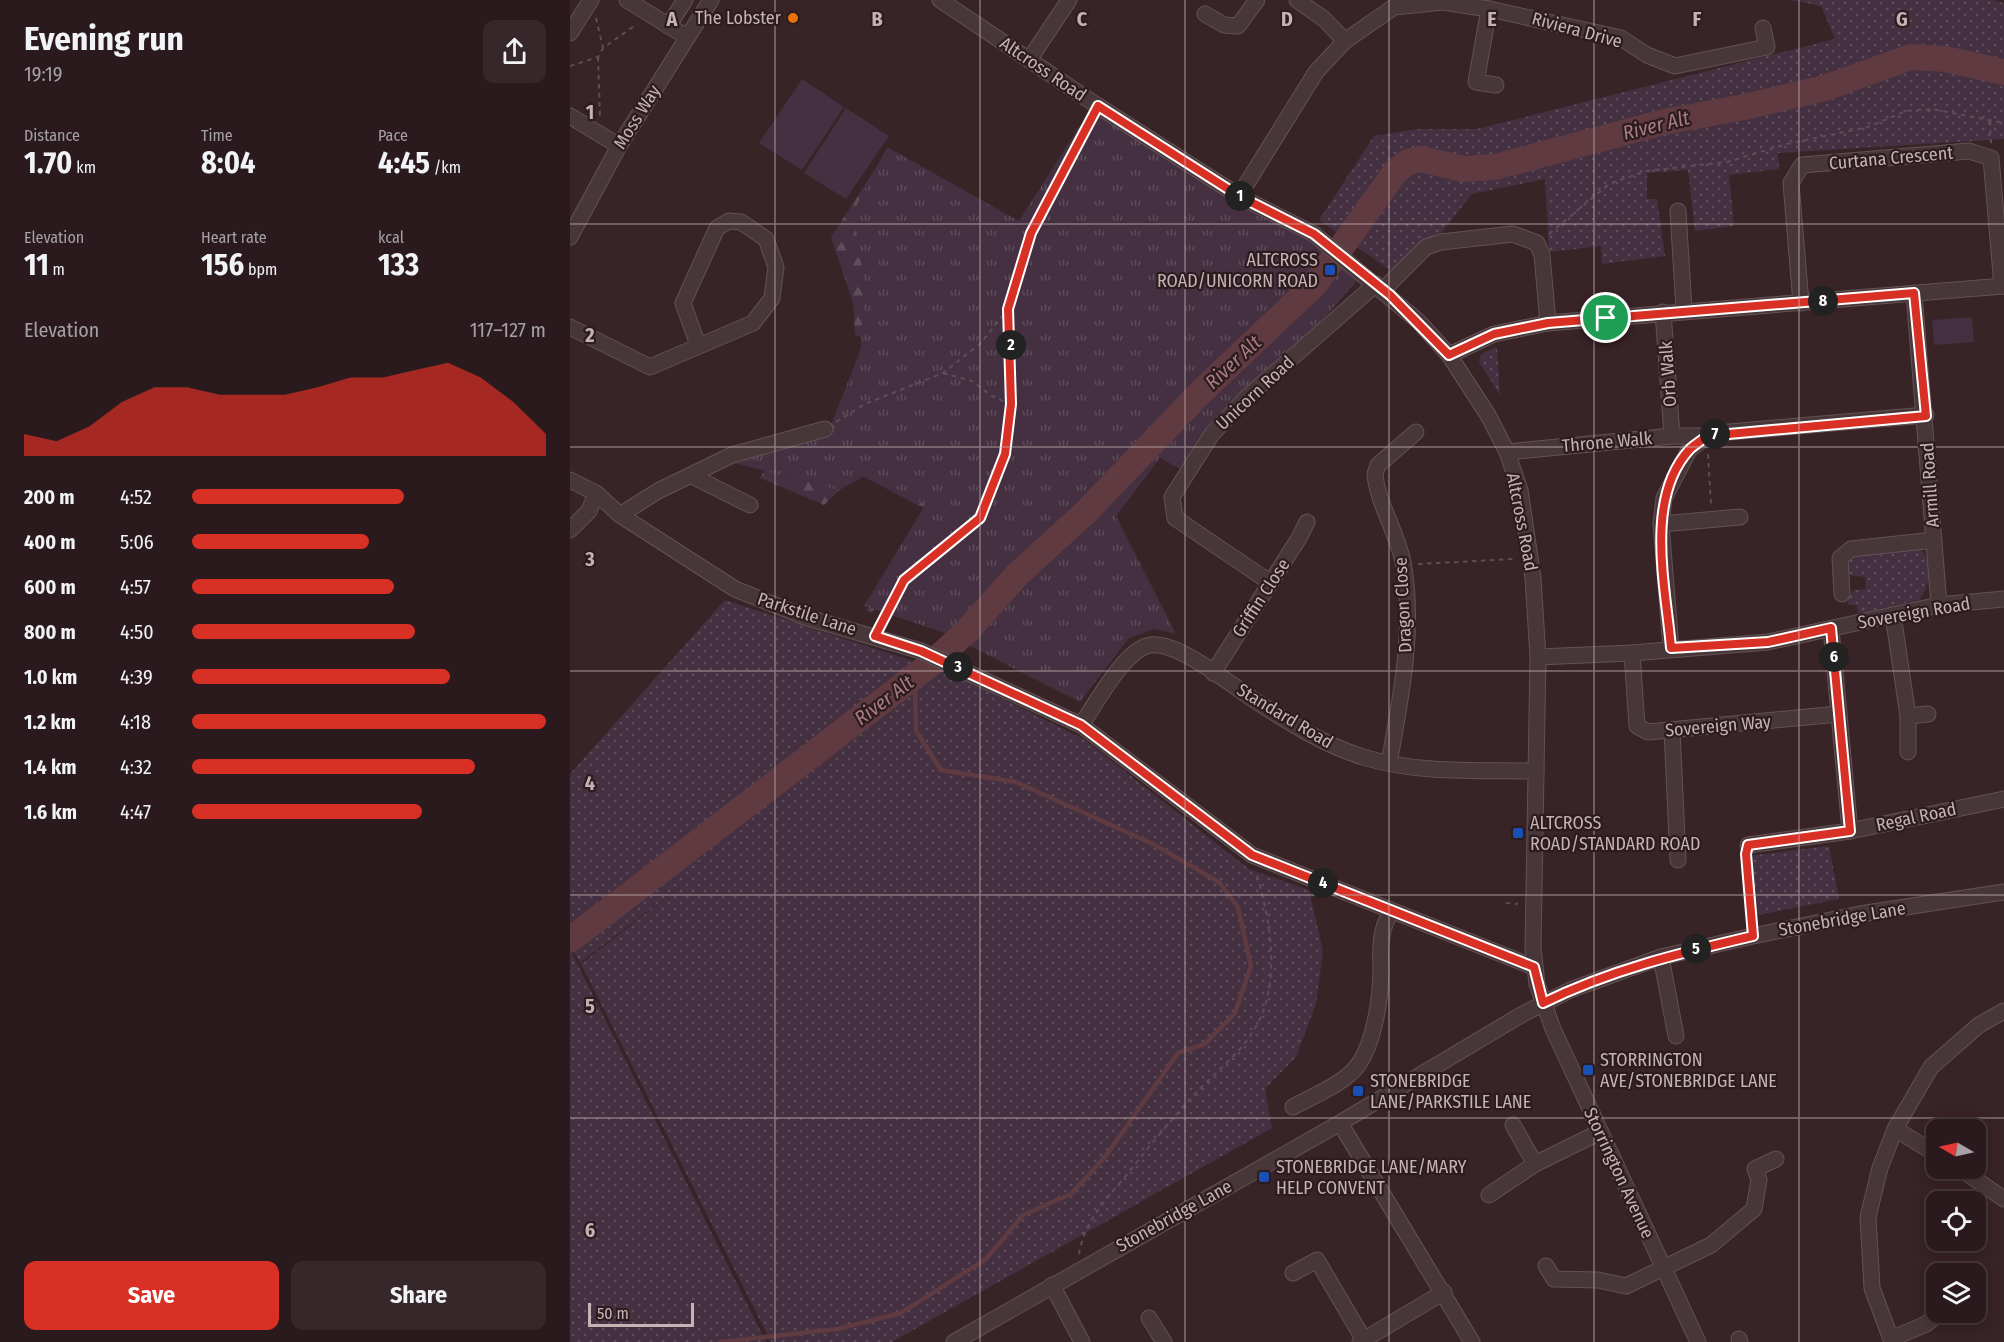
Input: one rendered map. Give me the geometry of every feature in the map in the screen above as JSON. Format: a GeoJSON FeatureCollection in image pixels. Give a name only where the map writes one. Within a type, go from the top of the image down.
{"type":"FeatureCollection","features":[{"type":"Feature","properties":{"kind":"street"},"geometry":{"type":"LineString","coordinates":[[627,0],[687,37]]}},
{"type":"Feature","properties":{"kind":"street"},"geometry":{"type":"LineString","coordinates":[[668,26],[685,0]]}},
{"type":"Feature","properties":{"kind":"street","name":"Moss Way"},"geometry":{"type":"LineString","coordinates":[[570,237],[619,146],[711,0]]}},
{"type":"Feature","properties":{"kind":"street","name":"Altcross Road"},"geometry":{"type":"LineString","coordinates":[[940,0],[1098,106],[1239,196],[1314,234],[1419,322],[1449,355],[1488,415],[1507,452],[1520,490],[1530,558],[1538,657],[1534,967],[1543,1003]]}},
{"type":"Feature","properties":{"kind":"street"},"geometry":{"type":"LineString","coordinates":[[1029,60],[1069,0]]}},
{"type":"Feature","properties":{"kind":"street"},"geometry":{"type":"LineString","coordinates":[[1205,14],[1224,25],[1238,26],[1257,0]]}},
{"type":"Feature","properties":{"kind":"street"},"geometry":{"type":"LineString","coordinates":[[1297,0],[1324,19],[1345,41]]}},
{"type":"Feature","properties":{"kind":"street","name":"Riviera Drive"},"geometry":{"type":"LineString","coordinates":[[1239,196],[1316,72],[1345,41],[1394,7],[1443,2],[1489,9],[1621,38],[1647,55],[1675,66],[1767,47],[1762,28]]}},
{"type":"Feature","properties":{"kind":"street"},"geometry":{"type":"LineString","coordinates":[[570,33],[592,5]]}},
{"type":"Feature","properties":{"kind":"street"},"geometry":{"type":"LineString","coordinates":[[1489,9],[1476,81],[1496,85]]}},
{"type":"Feature","properties":{"kind":"street"},"geometry":{"type":"LineString","coordinates":[[570,116],[619,146]]}},
{"type":"Feature","properties":{"kind":"street","name":"Curtana Crescent"},"geometry":{"type":"LineString","coordinates":[[1801,303],[1791,183],[1802,165],[1969,151],[1991,158]]}},
{"type":"Feature","properties":{"kind":"street"},"geometry":{"type":"LineString","coordinates":[[1449,355],[1494,334],[1548,323],[1684,310],[2003,286],[1991,158]]}},
{"type":"Feature","properties":{"kind":"street"},"geometry":{"type":"LineString","coordinates":[[1678,211],[1684,310]]}},
{"type":"Feature","properties":{"kind":"street"},"geometry":{"type":"LineString","coordinates":[[570,327],[650,367],[698,345],[753,324],[772,298],[776,267],[766,239],[741,222],[729,221],[717,228],[683,303],[698,345]]}},
{"type":"Feature","properties":{"kind":"street","name":"Unicorn Road"},"geometry":{"type":"LineString","coordinates":[[1271,583],[1175,518],[1172,497],[1212,434],[1239,405],[1426,247],[1441,242],[1513,234],[1538,243]]}},
{"type":"Feature","properties":{"kind":"street"},"geometry":{"type":"LineString","coordinates":[[1538,243],[1542,255],[1548,323]]}},
{"type":"Feature","properties":{"kind":"street","name":"Armill Road"},"geometry":{"type":"LineString","coordinates":[[1914,293],[1926,416],[1939,605]]}},
{"type":"Feature","properties":{"kind":"street","name":"Orb Walk"},"geometry":{"type":"LineString","coordinates":[[1664,312],[1672,436]]}},
{"type":"Feature","properties":{"kind":"street","name":"Throne Walk"},"geometry":{"type":"LineString","coordinates":[[1507,452],[1672,436],[1707,436],[1926,416]]}},
{"type":"Feature","properties":{"kind":"street"},"geometry":{"type":"LineString","coordinates":[[620,515],[658,491],[732,455],[825,429]]}},
{"type":"Feature","properties":{"kind":"street","name":"Dragon Close"},"geometry":{"type":"LineString","coordinates":[[1389,763],[1404,678],[1406,628],[1403,565],[1395,531],[1375,474],[1378,465],[1416,432]]}},
{"type":"Feature","properties":{"kind":"street"},"geometry":{"type":"LineString","coordinates":[[1671,648],[1660,524],[1664,498],[1689,450],[1707,436]]}},
{"type":"Feature","properties":{"kind":"street"},"geometry":{"type":"LineString","coordinates":[[692,476],[750,505]]}},
{"type":"Feature","properties":{"kind":"street","name":"Parkstile Lane"},"geometry":{"type":"LineString","coordinates":[[570,480],[596,493],[620,515],[735,589],[804,617],[921,651],[1081,725],[1252,855],[1534,967]]}},
{"type":"Feature","properties":{"kind":"street"},"geometry":{"type":"LineString","coordinates":[[570,530],[589,511],[596,493]]}},
{"type":"Feature","properties":{"kind":"street"},"geometry":{"type":"LineString","coordinates":[[1660,524],[1740,517]]}},
{"type":"Feature","properties":{"kind":"street","name":"Griffin Close"},"geometry":{"type":"LineString","coordinates":[[1213,673],[1271,583],[1306,522]]}},
{"type":"Feature","properties":{"kind":"street"},"geometry":{"type":"LineString","coordinates":[[1842,594],[1840,558],[1851,549],[1934,540]]}},
{"type":"Feature","properties":{"kind":"street","name":"Sovereign Road"},"geometry":{"type":"LineString","coordinates":[[1538,657],[1632,653],[1671,648],[1768,642],[1939,605],[2004,599]]}},
{"type":"Feature","properties":{"kind":"street"},"geometry":{"type":"LineString","coordinates":[[1893,615],[1908,716],[1908,752]]}},
{"type":"Feature","properties":{"kind":"street","name":"Regal Road"},"geometry":{"type":"LineString","coordinates":[[1831,628],[1850,831],[2004,799]]}},
{"type":"Feature","properties":{"kind":"street","name":"Standard Road"},"geometry":{"type":"LineString","coordinates":[[1081,725],[1131,654],[1142,647],[1157,645],[1170,647],[1310,734],[1341,749],[1389,763],[1432,768],[1536,771]]}},
{"type":"Feature","properties":{"kind":"street","name":"Sovereign Way"},"geometry":{"type":"LineString","coordinates":[[1632,653],[1637,726],[1648,732],[1838,714]]}},
{"type":"Feature","properties":{"kind":"street"},"geometry":{"type":"LineString","coordinates":[[1908,716],[1928,714]]}},
{"type":"Feature","properties":{"kind":"street"},"geometry":{"type":"LineString","coordinates":[[1672,730],[1678,860]]}},
{"type":"Feature","properties":{"kind":"street"},"geometry":{"type":"LineString","coordinates":[[1748,845],[1850,831]]}},
{"type":"Feature","properties":{"kind":"street","name":"Stonebridge Lane"},"geometry":{"type":"LineString","coordinates":[[954,1342],[1340,1123],[1543,1003],[1589,982],[1661,957],[1753,936],[1860,914],[2004,892]]}},
{"type":"Feature","properties":{"kind":"street"},"geometry":{"type":"LineString","coordinates":[[1293,1107],[1344,1078],[1359,1065],[1365,1054],[1381,986],[1380,947],[1385,921],[1392,911]]}},
{"type":"Feature","properties":{"kind":"street"},"geometry":{"type":"LineString","coordinates":[[1661,957],[1676,1036]]}},
{"type":"Feature","properties":{"kind":"street","name":"Storrington Avenue"},"geometry":{"type":"LineString","coordinates":[[1543,1003],[1600,1132],[1698,1342]]}},
{"type":"Feature","properties":{"kind":"street"},"geometry":{"type":"LineString","coordinates":[[1927,1323],[1891,1340],[1872,1288],[1868,1216],[1880,1168],[1895,1129],[1931,1067],[1979,1025],[2004,1011]]}},
{"type":"Feature","properties":{"kind":"street"},"geometry":{"type":"LineString","coordinates":[[1340,1123],[1444,1292],[1472,1342]]}},
{"type":"Feature","properties":{"kind":"street"},"geometry":{"type":"LineString","coordinates":[[1513,1125],[1534,1164]]}},
{"type":"Feature","properties":{"kind":"street"},"geometry":{"type":"LineString","coordinates":[[1895,1129],[1926,1148]]}},
{"type":"Feature","properties":{"kind":"street"},"geometry":{"type":"LineString","coordinates":[[1489,1195],[1534,1164],[1600,1132]]}},
{"type":"Feature","properties":{"kind":"street"},"geometry":{"type":"LineString","coordinates":[[1546,1266],[1554,1279],[1598,1280],[1626,1286],[1711,1245],[1754,1209],[1759,1180],[1755,1169],[1776,1159]]}},
{"type":"Feature","properties":{"kind":"street"},"geometry":{"type":"LineString","coordinates":[[1975,1179],[2004,1199]]}},
{"type":"Feature","properties":{"kind":"street"},"geometry":{"type":"LineString","coordinates":[[1293,1273],[1317,1260],[1362,1341],[1444,1292]]}},
{"type":"Feature","properties":{"kind":"street"},"geometry":{"type":"LineString","coordinates":[[1052,1285],[1082,1342]]}},
{"type":"Feature","properties":{"kind":"street"},"geometry":{"type":"LineString","coordinates":[[1149,1318],[1164,1342]]}},
{"type":"Feature","properties":{"kind":"path"},"geometry":{"type":"LineString","coordinates":[[592,5],[603,48]]}},
{"type":"Feature","properties":{"kind":"path"},"geometry":{"type":"LineString","coordinates":[[601,135],[598,57],[603,48],[650,15]]}},
{"type":"Feature","properties":{"kind":"path"},"geometry":{"type":"LineString","coordinates":[[570,66],[598,57]]}},
{"type":"Feature","properties":{"kind":"path"},"geometry":{"type":"LineString","coordinates":[[875,636],[904,580],[980,518],[1005,454],[1011,404],[1008,309],[1031,233],[1098,106]]}},
{"type":"Feature","properties":{"kind":"path"},"geometry":{"type":"LineString","coordinates":[[1538,243],[1609,184],[1646,171],[1727,162],[1787,144],[1868,127],[1906,111],[1932,109],[2004,123]]}},
{"type":"Feature","properties":{"kind":"path"},"geometry":{"type":"LineString","coordinates":[[1990,121],[1991,158]]}},
{"type":"Feature","properties":{"kind":"path"},"geometry":{"type":"LineString","coordinates":[[825,429],[866,404],[943,373],[981,343],[1008,309]]}},
{"type":"Feature","properties":{"kind":"path"},"geometry":{"type":"LineString","coordinates":[[943,373],[972,381],[992,396],[1011,404]]}},
{"type":"Feature","properties":{"kind":"path"},"geometry":{"type":"LineString","coordinates":[[1707,436],[1712,518]]}},
{"type":"Feature","properties":{"kind":"path"},"geometry":{"type":"LineString","coordinates":[[1403,565],[1530,558]]}},
{"type":"Feature","properties":{"kind":"path"},"geometry":{"type":"LineString","coordinates":[[1748,845],[1746,854],[1753,936]]}},
{"type":"Feature","properties":{"kind":"path"},"geometry":{"type":"LineString","coordinates":[[1076,1271],[1082,1236],[1093,1216],[1166,1127],[1229,1061],[1258,1024],[1270,984],[1271,943],[1263,895],[1252,855]]}},
{"type":"Feature","properties":{"kind":"green space"},"geometry":{"type":"Polygon","coordinates":[[[1791,0],[1991,0],[2004,3],[2004,139],[1778,153],[1779,169],[1729,175],[1734,226],[1695,231],[1688,170],[1647,173],[1647,199],[1657,199],[1665,256],[1602,264],[1601,246],[1549,252],[1545,179],[1472,194],[1404,280],[1319,220],[1374,136],[1417,129],[1477,129],[1835,39],[1821,6],[1791,0]]]}},
{"type":"Feature","properties":{"kind":"green space"},"geometry":{"type":"Polygon","coordinates":[[[802,79],[844,107],[802,170],[759,143],[802,79]]]}},
{"type":"Feature","properties":{"kind":"green space"},"geometry":{"type":"Polygon","coordinates":[[[1098,106],[1363,274],[1324,318],[1218,415],[1180,469],[1160,458],[1116,516],[1176,634],[1154,629],[1129,638],[1080,702],[942,632],[864,606],[925,505],[870,473],[839,490],[719,459],[832,423],[861,348],[864,280],[853,212],[887,147],[1019,221],[1079,127],[1098,106]]]}},
{"type":"Feature","properties":{"kind":"green space"},"geometry":{"type":"Polygon","coordinates":[[[846,108],[889,136],[846,199],[804,173],[846,108]]]}},
{"type":"Feature","properties":{"kind":"green space"},"geometry":{"type":"Polygon","coordinates":[[[886,152],[887,344],[855,335],[853,303],[831,237],[886,152]]]}},
{"type":"Feature","properties":{"kind":"green space"},"geometry":{"type":"Polygon","coordinates":[[[1972,317],[1974,342],[1934,345],[1932,320],[1972,317]]]}},
{"type":"Feature","properties":{"kind":"green space"},"geometry":{"type":"Polygon","coordinates":[[[1497,347],[1500,395],[1479,362],[1481,354],[1497,347]]]}},
{"type":"Feature","properties":{"kind":"green space"},"geometry":{"type":"Polygon","coordinates":[[[842,465],[937,487],[896,572],[872,613],[866,611],[925,509],[857,473],[824,505],[760,478],[766,467],[787,477],[818,483],[842,465]]]}},
{"type":"Feature","properties":{"kind":"green space"},"geometry":{"type":"Polygon","coordinates":[[[1913,548],[1922,550],[1929,569],[1928,583],[1919,600],[1858,614],[1857,605],[1848,605],[1849,596],[1854,590],[1866,589],[1865,577],[1849,575],[1844,568],[1849,556],[1913,548]]]}},
{"type":"Feature","properties":{"kind":"green space"},"geometry":{"type":"Polygon","coordinates":[[[725,600],[953,674],[1084,739],[1249,869],[1309,890],[1323,951],[1316,1004],[1296,1057],[1265,1089],[1272,1128],[892,1342],[771,1342],[581,964],[695,875],[580,963],[570,945],[570,774],[725,600]]]}},
{"type":"Feature","properties":{"kind":"green space"},"geometry":{"type":"Polygon","coordinates":[[[1829,846],[1839,899],[1753,916],[1748,856],[1829,846]]]}},
{"type":"Feature","properties":{"kind":"green space"},"geometry":{"type":"Polygon","coordinates":[[[570,949],[766,1342],[570,1342],[570,949]]]}},
{"type":"Feature","properties":{"kind":"waterway","name":"River Alt"},"geometry":{"type":"LineString","coordinates":[[570,940],[932,663],[968,630],[1017,575],[1085,513],[1200,393],[1315,284],[1396,171],[1408,162],[1421,159],[1463,169],[1495,167],[1664,122],[1744,107],[1825,88],[1911,57],[1945,59],[2004,72]]}},
{"type":"Feature","properties":{"kind":"waterway"},"geometry":{"type":"LineString","coordinates":[[720,1342],[838,1329],[901,1313],[986,1259],[1023,1215],[1071,1194],[1105,1157],[1178,1053],[1205,1044],[1235,1013],[1251,966],[1238,907],[1219,882],[1153,844],[1016,782],[941,770],[916,731],[915,690],[932,663]]}},
{"type":"Feature","properties":{"kind":"place","name":"The Lobster"},"geometry":{"type":"Point","coordinates":[793,18]}},
{"type":"Feature","properties":{"kind":"place","name":"ALTCROSS ROAD/UNICORN ROAD"},"geometry":{"type":"Point","coordinates":[1330,270]}},
{"type":"Feature","properties":{"kind":"place","name":"ALTCROSS ROAD/STANDARD ROAD"},"geometry":{"type":"Point","coordinates":[1518,833]}},
{"type":"Feature","properties":{"kind":"place","name":"STORRINGTON AVE/STONEBRIDGE LANE"},"geometry":{"type":"Point","coordinates":[1588,1070]}},
{"type":"Feature","properties":{"kind":"place","name":"STONEBRIDGE LANE/PARKSTILE LANE"},"geometry":{"type":"Point","coordinates":[1358,1091]}},
{"type":"Feature","properties":{"kind":"place","name":"STONEBRIDGE LANE/MARY HELP CONVENT"},"geometry":{"type":"Point","coordinates":[1264,1177]}},
{"type":"Feature","properties":{"kind":"route"},"geometry":{"type":"LineString","coordinates":[[1098,106],[1239,196],[1314,234],[1390,295],[1449,355],[1494,334],[1518,328],[1606,318],[1914,293],[1926,416],[1718,433],[1707,436],[1689,450],[1664,498],[1660,524],[1671,648],[1768,642],[1831,628],[1850,831],[1748,845],[1746,854],[1753,936],[1661,957],[1589,982],[1543,1003],[1534,967],[1506,958],[1252,855],[1081,725],[921,651],[875,636],[904,580],[980,518],[1005,454],[1011,404],[1008,309],[1031,233],[1098,106]]}}]}
